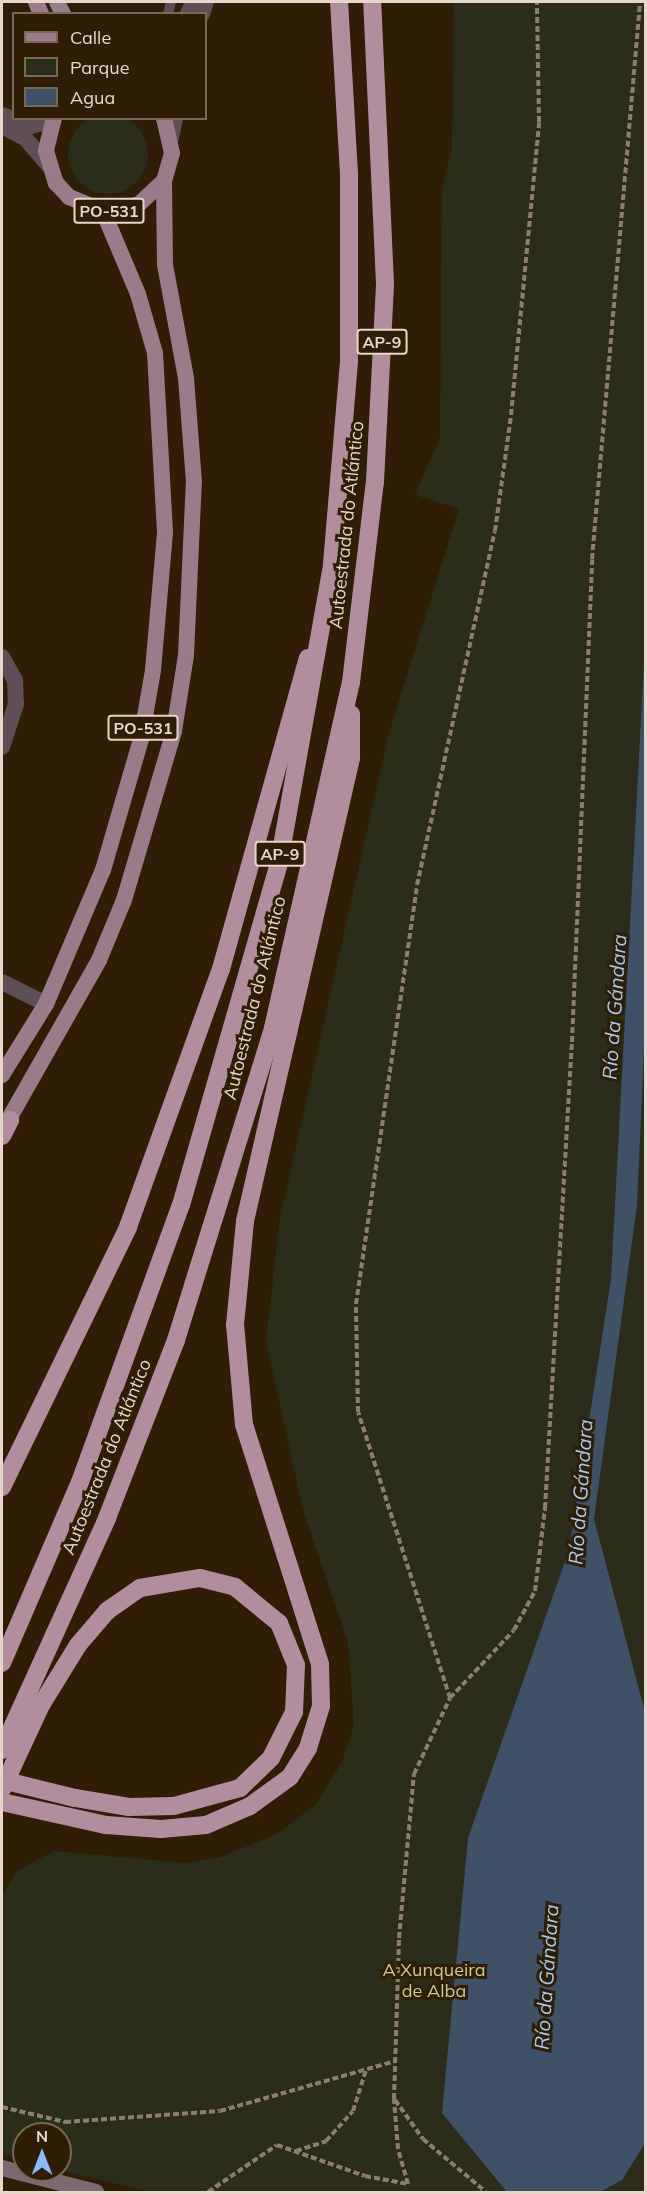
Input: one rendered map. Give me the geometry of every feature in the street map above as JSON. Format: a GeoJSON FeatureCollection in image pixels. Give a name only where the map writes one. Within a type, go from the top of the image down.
{"type":"FeatureCollection","features":[{"type":"Feature","properties":{"kind":"highway","name":"Autoestrada do Atlántico"},"geometry":{"type":"LineString","coordinates":[[2,1663],[80,1482],[182,1205],[226,1062],[279,863],[332,564],[349,360],[349,174],[339,2]]}},
{"type":"Feature","properties":{"kind":"highway","name":"Autoestrada do Atlántico"},"geometry":{"type":"LineString","coordinates":[[2,1750],[107,1518],[176,1340],[273,1028],[351,682],[375,483],[385,284],[372,2]]}},
{"type":"Feature","properties":{"kind":"highway"},"geometry":{"type":"LineString","coordinates":[[2,1487],[129,1227],[220,969],[332,564]]}},
{"type":"Feature","properties":{"kind":"highway"},"geometry":{"type":"LineString","coordinates":[[2,1802],[69,1819],[161,1829],[206,1825],[250,1806],[290,1777],[308,1748],[321,1706],[320,1664],[296,1578],[267,1508],[244,1425],[235,1325],[245,1221],[351,758],[351,682]]}},
{"type":"Feature","properties":{"kind":"highway"},"geometry":{"type":"LineString","coordinates":[[2,1780],[75,1798],[129,1807],[174,1806],[240,1788],[271,1758],[294,1712],[296,1665],[279,1623],[235,1587],[200,1578],[140,1588],[107,1611],[78,1645],[41,1705],[2,1789]]}},
{"type":"Feature","properties":{"kind":"main road"},"geometry":{"type":"LineString","coordinates":[[49,166],[54,120]]}},
{"type":"Feature","properties":{"kind":"main road","name":"PO-531"},"geometry":{"type":"LineString","coordinates":[[4,1129],[99,960],[124,900],[176,720],[188,632],[194,482],[186,378],[165,265],[164,181],[171,138],[165,120]]}},
{"type":"Feature","properties":{"kind":"main road","name":"PO-531"},"geometry":{"type":"LineString","coordinates":[[49,166],[69,197],[103,211],[138,205],[164,181]]}},
{"type":"Feature","properties":{"kind":"main road","name":"PO-531"},"geometry":{"type":"LineString","coordinates":[[2,1075],[46,1004],[103,870],[141,739],[165,532],[155,353],[138,294],[103,211]]}},
{"type":"Feature","properties":{"kind":"main road"},"geometry":{"type":"LineString","coordinates":[[2,2168],[96,2193]]}},
{"type":"Feature","properties":{"kind":"street"},"geometry":{"type":"LineString","coordinates":[[15,120],[31,126],[51,120]]}},
{"type":"Feature","properties":{"kind":"street"},"geometry":{"type":"LineString","coordinates":[[171,138],[175,120]]}},
{"type":"Feature","properties":{"kind":"street"},"geometry":{"type":"LineString","coordinates":[[2,126],[25,138],[49,166]]}},
{"type":"Feature","properties":{"kind":"street"},"geometry":{"type":"LineString","coordinates":[[2,657],[15,680],[16,704],[2,747]]}},
{"type":"Feature","properties":{"kind":"street"},"geometry":{"type":"LineString","coordinates":[[2,982],[46,1004]]}},
{"type":"Feature","properties":{"kind":"path"},"geometry":{"type":"LineString","coordinates":[[450,1698],[358,1412],[356,1304],[417,885],[495,531],[511,415],[538,122],[537,2]]}},
{"type":"Feature","properties":{"kind":"path"},"geometry":{"type":"LineString","coordinates":[[208,2193],[277,2145],[365,2176],[408,2184],[398,2149],[394,2099],[414,1774],[450,1698],[514,1630],[535,1591],[545,1508],[592,559],[640,2]]}},
{"type":"Feature","properties":{"kind":"path"},"geometry":{"type":"LineString","coordinates":[[645,1503],[645,1604]]}},
{"type":"Feature","properties":{"kind":"path"},"geometry":{"type":"LineString","coordinates":[[2,2107],[65,2122],[220,2111],[395,2061]]}},
{"type":"Feature","properties":{"kind":"path"},"geometry":{"type":"LineString","coordinates":[[295,2151],[326,2141],[353,2111],[366,2069]]}},
{"type":"Feature","properties":{"kind":"path"},"geometry":{"type":"LineString","coordinates":[[394,2099],[423,2139],[486,2193]]}},
{"type":"Feature","properties":{"kind":"green space","name":"A Xunqueira de Alba"},"geometry":{"type":"Polygon","coordinates":[[[454,2],[645,2],[645,2192],[150,2192],[72,2173],[72,2122],[12,2122],[12,2157],[2,2154],[2,1897],[16,1872],[54,1851],[185,1863],[221,1857],[279,1833],[316,1804],[342,1762],[354,1725],[348,1642],[303,1510],[266,1341],[280,1218],[389,733],[459,509],[415,495],[440,437],[442,190],[452,148],[454,2]]]}},
{"type":"Feature","properties":{"kind":"green space"},"geometry":{"type":"Polygon","coordinates":[[[86,120],[130,120],[142,132],[148,146],[148,162],[142,176],[130,188],[116,194],[100,194],[86,188],[74,176],[68,162],[68,146],[74,132],[86,120]]]}},
{"type":"Feature","properties":{"kind":"water","name":"Río da Gándara"},"geometry":{"type":"Polygon","coordinates":[[[645,645],[646,1007],[637,1205],[594,1519],[645,1712],[645,2143],[622,2180],[600,2192],[507,2192],[442,2113],[468,1838],[569,1550],[611,1279],[645,645]]]}}]}
